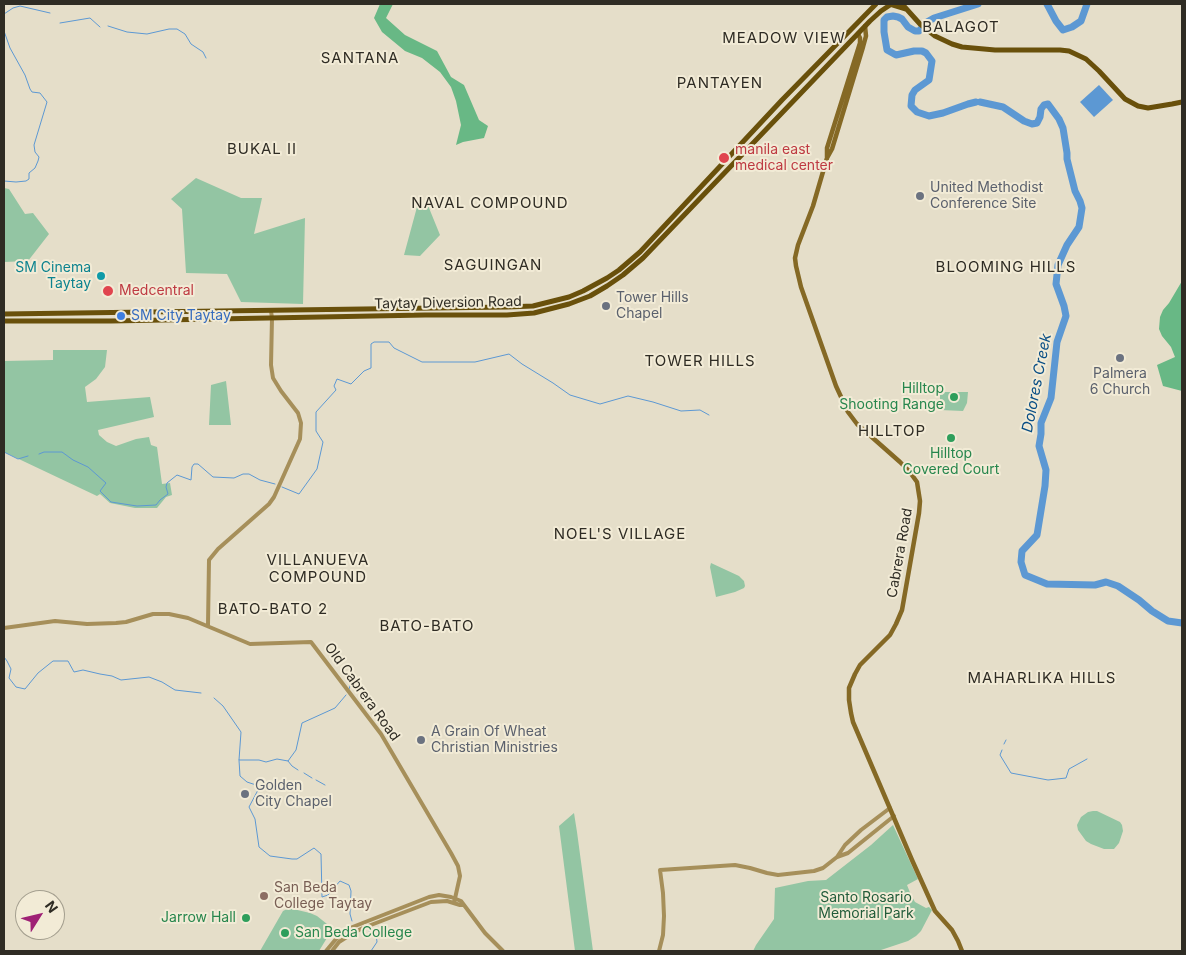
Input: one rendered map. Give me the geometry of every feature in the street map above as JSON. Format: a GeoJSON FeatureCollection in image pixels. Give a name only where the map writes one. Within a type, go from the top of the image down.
{"type":"FeatureCollection","features":[{"type":"Feature","properties":{"kind":"main road"},"geometry":{"type":"LineString","coordinates":[[891,4],[906,10]]}},
{"type":"Feature","properties":{"kind":"main road","name":"Taytay Diversion Road"},"geometry":{"type":"LineString","coordinates":[[4,321],[508,315],[534,312],[569,304],[590,296],[608,286],[633,267],[865,26],[891,4]]}},
{"type":"Feature","properties":{"kind":"main road"},"geometry":{"type":"LineString","coordinates":[[902,4],[920,24],[944,41],[962,47],[995,50],[1069,51],[1086,59],[1126,99],[1138,106],[1148,108],[1182,102]]}},
{"type":"Feature","properties":{"kind":"main road"},"geometry":{"type":"LineString","coordinates":[[874,5],[880,5],[881,11]]}},
{"type":"Feature","properties":{"kind":"main road","name":"Taytay Diversion Road"},"geometry":{"type":"LineString","coordinates":[[4,314],[368,308],[492,308],[525,306],[569,297],[587,289],[619,270],[640,252],[874,5]]}},
{"type":"Feature","properties":{"kind":"main road","name":"Cabrera Road"},"geometry":{"type":"LineString","coordinates":[[865,26],[866,36],[863,47],[832,149],[827,158],[795,258],[797,274],[836,386],[848,412],[857,424],[909,470],[917,482],[920,501],[919,513],[902,610],[890,635],[860,666],[851,680],[849,688],[851,713],[912,860],[936,911],[955,935],[962,951]]}},
{"type":"Feature","properties":{"kind":"main road","name":"Cabrera Road"},"geometry":{"type":"LineString","coordinates":[[827,158],[827,148],[860,42],[858,34]]}},
{"type":"Feature","properties":{"kind":"main road"},"geometry":{"type":"LineString","coordinates":[[746,139],[752,145]]}},
{"type":"Feature","properties":{"kind":"main road"},"geometry":{"type":"LineString","coordinates":[[697,190],[703,196]]}},
{"type":"Feature","properties":{"kind":"main road"},"geometry":{"type":"LineString","coordinates":[[587,289],[590,296]]}},
{"type":"Feature","properties":{"kind":"street"},"geometry":{"type":"LineString","coordinates":[[208,625],[209,560],[218,549],[274,497],[300,439],[301,423],[298,413],[273,378],[271,365],[271,311]]}},
{"type":"Feature","properties":{"kind":"street","name":"Old Cabrera Road"},"geometry":{"type":"LineString","coordinates":[[4,628],[55,621],[87,624],[121,622],[153,614],[169,614],[208,625],[250,644],[309,642],[313,644],[384,739],[451,853],[458,866],[460,876],[455,901]]}},
{"type":"Feature","properties":{"kind":"street"},"geometry":{"type":"LineString","coordinates":[[837,857],[842,847],[890,808]]}},
{"type":"Feature","properties":{"kind":"street"},"geometry":{"type":"LineString","coordinates":[[659,951],[663,935],[664,916],[660,870],[735,865],[767,873],[786,875],[814,871],[823,868],[837,857],[848,853],[894,816]]}},
{"type":"Feature","properties":{"kind":"street"},"geometry":{"type":"LineString","coordinates":[[872,822],[877,829]]}},
{"type":"Feature","properties":{"kind":"street"},"geometry":{"type":"LineString","coordinates":[[326,951],[342,934],[361,923],[429,897],[439,895],[455,901]]}},
{"type":"Feature","properties":{"kind":"street"},"geometry":{"type":"LineString","coordinates":[[332,951],[339,942],[353,933],[440,900],[461,902],[484,933],[503,951]]}},
{"type":"Feature","properties":{"kind":"green space"},"geometry":{"type":"Polygon","coordinates":[[[380,4],[393,4],[386,18],[405,35],[437,51],[451,77],[464,85],[479,120],[488,126],[484,138],[456,145],[461,125],[451,87],[440,72],[422,58],[405,51],[382,32],[374,18],[380,4]]]}},
{"type":"Feature","properties":{"kind":"green space"},"geometry":{"type":"Polygon","coordinates":[[[196,178],[241,198],[262,198],[254,234],[305,218],[303,304],[241,302],[227,274],[186,273],[182,209],[171,199],[196,178]]]}},
{"type":"Feature","properties":{"kind":"green space"},"geometry":{"type":"Polygon","coordinates":[[[4,188],[9,189],[25,214],[33,213],[49,234],[28,261],[4,262],[4,188]]]}},
{"type":"Feature","properties":{"kind":"green space"},"geometry":{"type":"Polygon","coordinates":[[[427,203],[440,235],[420,256],[404,255],[417,207],[427,203]]]}},
{"type":"Feature","properties":{"kind":"green space"},"geometry":{"type":"Polygon","coordinates":[[[1182,281],[1182,391],[1163,386],[1157,365],[1175,357],[1159,329],[1160,317],[1182,281]]]}},
{"type":"Feature","properties":{"kind":"green space"},"geometry":{"type":"Polygon","coordinates":[[[53,350],[107,350],[105,367],[96,379],[85,387],[87,402],[150,397],[154,417],[98,430],[99,435],[107,442],[116,446],[149,437],[151,445],[157,447],[162,484],[170,483],[172,495],[166,497],[157,508],[135,508],[110,503],[100,494],[97,496],[4,452],[4,361],[53,360],[53,350]]]}},
{"type":"Feature","properties":{"kind":"green space"},"geometry":{"type":"Polygon","coordinates":[[[226,381],[231,425],[209,425],[211,385],[226,381]]]}},
{"type":"Feature","properties":{"kind":"green space","name":"Hilltop Shooting Range"},"geometry":{"type":"Polygon","coordinates":[[[940,392],[968,392],[967,403],[963,411],[940,410],[940,392]]]}},
{"type":"Feature","properties":{"kind":"green space"},"geometry":{"type":"Polygon","coordinates":[[[711,563],[739,576],[744,581],[744,588],[716,597],[710,567],[711,563]]]}},
{"type":"Feature","properties":{"kind":"green space"},"geometry":{"type":"Polygon","coordinates":[[[1097,811],[1120,822],[1122,825],[1123,831],[1119,843],[1114,849],[1104,849],[1091,844],[1086,841],[1078,830],[1077,825],[1081,817],[1097,811]]]}},
{"type":"Feature","properties":{"kind":"green space"},"geometry":{"type":"Polygon","coordinates":[[[574,813],[593,951],[575,951],[559,826],[574,813]]]}},
{"type":"Feature","properties":{"kind":"green space","name":"Santo Rosario Memorial Park"},"geometry":{"type":"Polygon","coordinates":[[[893,825],[918,879],[907,885],[911,895],[915,902],[932,910],[921,931],[916,936],[908,941],[878,951],[753,951],[774,919],[775,888],[808,881],[826,880],[893,825]]]}},
{"type":"Feature","properties":{"kind":"green space"},"geometry":{"type":"Polygon","coordinates":[[[289,908],[310,913],[327,924],[330,933],[319,951],[260,951],[283,911],[289,908]]]}},
{"type":"Feature","properties":{"kind":"water"},"geometry":{"type":"Polygon","coordinates":[[[1099,85],[1113,100],[1094,117],[1080,102],[1099,85]]]}},
{"type":"Feature","properties":{"kind":"waterway","name":"Dolores Creek"},"geometry":{"type":"LineString","coordinates":[[976,102],[929,116],[917,112],[911,106],[912,95],[915,90],[929,80],[932,61],[922,51],[896,55],[887,50],[884,20],[887,17],[898,17],[908,27],[919,31],[927,22],[934,18],[978,4]]}},
{"type":"Feature","properties":{"kind":"waterway","name":"Dolores Creek"},"geometry":{"type":"LineString","coordinates":[[1047,4],[1063,30],[1081,21],[1087,4]]}},
{"type":"Feature","properties":{"kind":"waterway"},"geometry":{"type":"LineString","coordinates":[[4,14],[20,6],[50,13]]}},
{"type":"Feature","properties":{"kind":"waterway"},"geometry":{"type":"LineString","coordinates":[[60,23],[90,18],[100,27]]}},
{"type":"Feature","properties":{"kind":"waterway"},"geometry":{"type":"LineString","coordinates":[[108,26],[127,32],[147,34],[177,29],[185,34],[191,44],[203,52],[206,58]]}},
{"type":"Feature","properties":{"kind":"waterway"},"geometry":{"type":"LineString","coordinates":[[4,31],[30,89],[32,92],[40,93],[47,102],[34,145],[35,152],[39,157],[35,168],[29,173],[29,179],[26,181],[4,181]]}},
{"type":"Feature","properties":{"kind":"waterway","name":"Dolores Creek"},"geometry":{"type":"LineString","coordinates":[[980,102],[1003,107],[1032,124],[1037,123],[1041,109],[1044,105],[1048,104],[1063,128],[1067,159],[1075,191],[1082,208],[1079,227],[1067,245],[1058,265],[1056,284],[1066,316],[1057,342],[1051,398],[1041,423],[1039,446],[1046,470],[1045,486],[1037,535],[1022,551],[1021,562],[1025,575],[1047,584],[1095,585],[1106,582],[1118,586],[1168,621],[1182,623]]}},
{"type":"Feature","properties":{"kind":"waterway"},"geometry":{"type":"LineString","coordinates":[[282,487],[299,494],[317,469],[323,442],[316,431],[316,412],[336,390],[334,386],[337,379],[351,384],[364,371],[371,368],[371,344],[374,342],[389,342],[394,348],[422,362],[475,362],[509,354],[570,395],[600,404],[628,396],[681,411],[700,410],[709,415]]}},
{"type":"Feature","properties":{"kind":"waterway"},"geometry":{"type":"LineString","coordinates":[[4,452],[18,459],[28,456]]}},
{"type":"Feature","properties":{"kind":"waterway"},"geometry":{"type":"LineString","coordinates":[[39,454],[44,452],[62,452],[88,467],[106,483],[100,491],[111,502],[137,506],[156,505],[168,494],[167,483],[177,475],[191,480],[194,464],[198,464],[213,477],[234,478],[243,474],[249,474],[260,480],[275,484]]}},
{"type":"Feature","properties":{"kind":"waterway"},"geometry":{"type":"LineString","coordinates":[[4,657],[11,669],[9,678],[16,687],[25,689],[38,673],[53,661],[68,661],[74,672],[83,670],[112,676],[121,680],[149,677],[175,690],[201,693]]}},
{"type":"Feature","properties":{"kind":"waterway"},"geometry":{"type":"LineString","coordinates":[[349,689],[351,683]]}},
{"type":"Feature","properties":{"kind":"waterway"},"geometry":{"type":"LineString","coordinates":[[214,698],[223,706],[241,732],[239,760],[266,762],[277,759],[288,761],[296,750],[302,723],[335,708],[346,695]]}},
{"type":"Feature","properties":{"kind":"waterway"},"geometry":{"type":"LineString","coordinates":[[1004,744],[1006,740]]}},
{"type":"Feature","properties":{"kind":"waterway"},"geometry":{"type":"LineString","coordinates":[[1002,750],[1000,755],[1011,773],[1048,780],[1066,778],[1069,769],[1087,759]]}},
{"type":"Feature","properties":{"kind":"waterway"},"geometry":{"type":"LineString","coordinates":[[239,760],[240,776],[247,782],[256,785],[258,790],[249,807],[255,819],[259,847],[270,856],[292,859],[297,859],[314,848],[321,854],[322,897],[328,895],[340,881],[349,885],[352,921]]}},
{"type":"Feature","properties":{"kind":"waterway"},"geometry":{"type":"LineString","coordinates":[[288,761],[298,770]]}},
{"type":"Feature","properties":{"kind":"waterway"},"geometry":{"type":"LineString","coordinates":[[304,773],[312,778]]}},
{"type":"Feature","properties":{"kind":"waterway"},"geometry":{"type":"LineString","coordinates":[[316,780],[325,785]]}},
{"type":"Feature","properties":{"kind":"waterway"},"geometry":{"type":"LineString","coordinates":[[369,931],[376,934],[377,942],[371,951]]}},
{"type":"Feature","properties":{"kind":"place","name":"manila east medical center"},"geometry":{"type":"Point","coordinates":[724,158]}},
{"type":"Feature","properties":{"kind":"place","name":"United Methodist Conference Site"},"geometry":{"type":"Point","coordinates":[920,196]}},
{"type":"Feature","properties":{"kind":"place","name":"SM Cinema Taytay"},"geometry":{"type":"Point","coordinates":[101,276]}},
{"type":"Feature","properties":{"kind":"place","name":"Medcentral"},"geometry":{"type":"Point","coordinates":[108,291]}},
{"type":"Feature","properties":{"kind":"place","name":"Tower Hills Chapel"},"geometry":{"type":"Point","coordinates":[606,306]}},
{"type":"Feature","properties":{"kind":"place","name":"SM City Taytay"},"geometry":{"type":"Point","coordinates":[121,316]}},
{"type":"Feature","properties":{"kind":"place","name":"Palmera 6 Church"},"geometry":{"type":"Point","coordinates":[1120,358]}},
{"type":"Feature","properties":{"kind":"place","name":"Hilltop Shooting Range"},"geometry":{"type":"Point","coordinates":[954,397]}},
{"type":"Feature","properties":{"kind":"place","name":"Hilltop Covered Court"},"geometry":{"type":"Point","coordinates":[951,438]}},
{"type":"Feature","properties":{"kind":"place","name":"A Grain Of Wheat Christian Ministries"},"geometry":{"type":"Point","coordinates":[421,740]}},
{"type":"Feature","properties":{"kind":"place","name":"Golden City Chapel"},"geometry":{"type":"Point","coordinates":[245,794]}},
{"type":"Feature","properties":{"kind":"place","name":"San Beda College Taytay"},"geometry":{"type":"Point","coordinates":[264,896]}},
{"type":"Feature","properties":{"kind":"place","name":"Jarrow Hall"},"geometry":{"type":"Point","coordinates":[246,918]}},
{"type":"Feature","properties":{"kind":"place","name":"San Beda College"},"geometry":{"type":"Point","coordinates":[285,933]}},
{"type":"Feature","properties":{"kind":"district","name":"BALAGOT"},"geometry":{"type":"Point","coordinates":[961,27]}},
{"type":"Feature","properties":{"kind":"district","name":"MEADOW VIEW"},"geometry":{"type":"Point","coordinates":[784,38]}},
{"type":"Feature","properties":{"kind":"district","name":"SANTANA"},"geometry":{"type":"Point","coordinates":[360,58]}},
{"type":"Feature","properties":{"kind":"district","name":"PANTAYEN"},"geometry":{"type":"Point","coordinates":[720,83]}},
{"type":"Feature","properties":{"kind":"district","name":"BUKAL II"},"geometry":{"type":"Point","coordinates":[262,149]}},
{"type":"Feature","properties":{"kind":"district","name":"NAVAL COMPOUND"},"geometry":{"type":"Point","coordinates":[490,203]}},
{"type":"Feature","properties":{"kind":"district","name":"SAGUINGAN"},"geometry":{"type":"Point","coordinates":[493,265]}},
{"type":"Feature","properties":{"kind":"district","name":"BLOOMING HILLS"},"geometry":{"type":"Point","coordinates":[1006,267]}},
{"type":"Feature","properties":{"kind":"district","name":"TOWER HILLS"},"geometry":{"type":"Point","coordinates":[700,361]}},
{"type":"Feature","properties":{"kind":"district","name":"HILLTOP"},"geometry":{"type":"Point","coordinates":[892,431]}},
{"type":"Feature","properties":{"kind":"district","name":"NOEL'S VILLAGE"},"geometry":{"type":"Point","coordinates":[620,534]}},
{"type":"Feature","properties":{"kind":"district","name":"VILLANUEVA COMPOUND"},"geometry":{"type":"Point","coordinates":[318,568]}},
{"type":"Feature","properties":{"kind":"district","name":"BATO-BATO 2"},"geometry":{"type":"Point","coordinates":[273,609]}},
{"type":"Feature","properties":{"kind":"district","name":"BATO-BATO"},"geometry":{"type":"Point","coordinates":[427,626]}},
{"type":"Feature","properties":{"kind":"district","name":"MAHARLIKA HILLS"},"geometry":{"type":"Point","coordinates":[1042,678]}}]}
